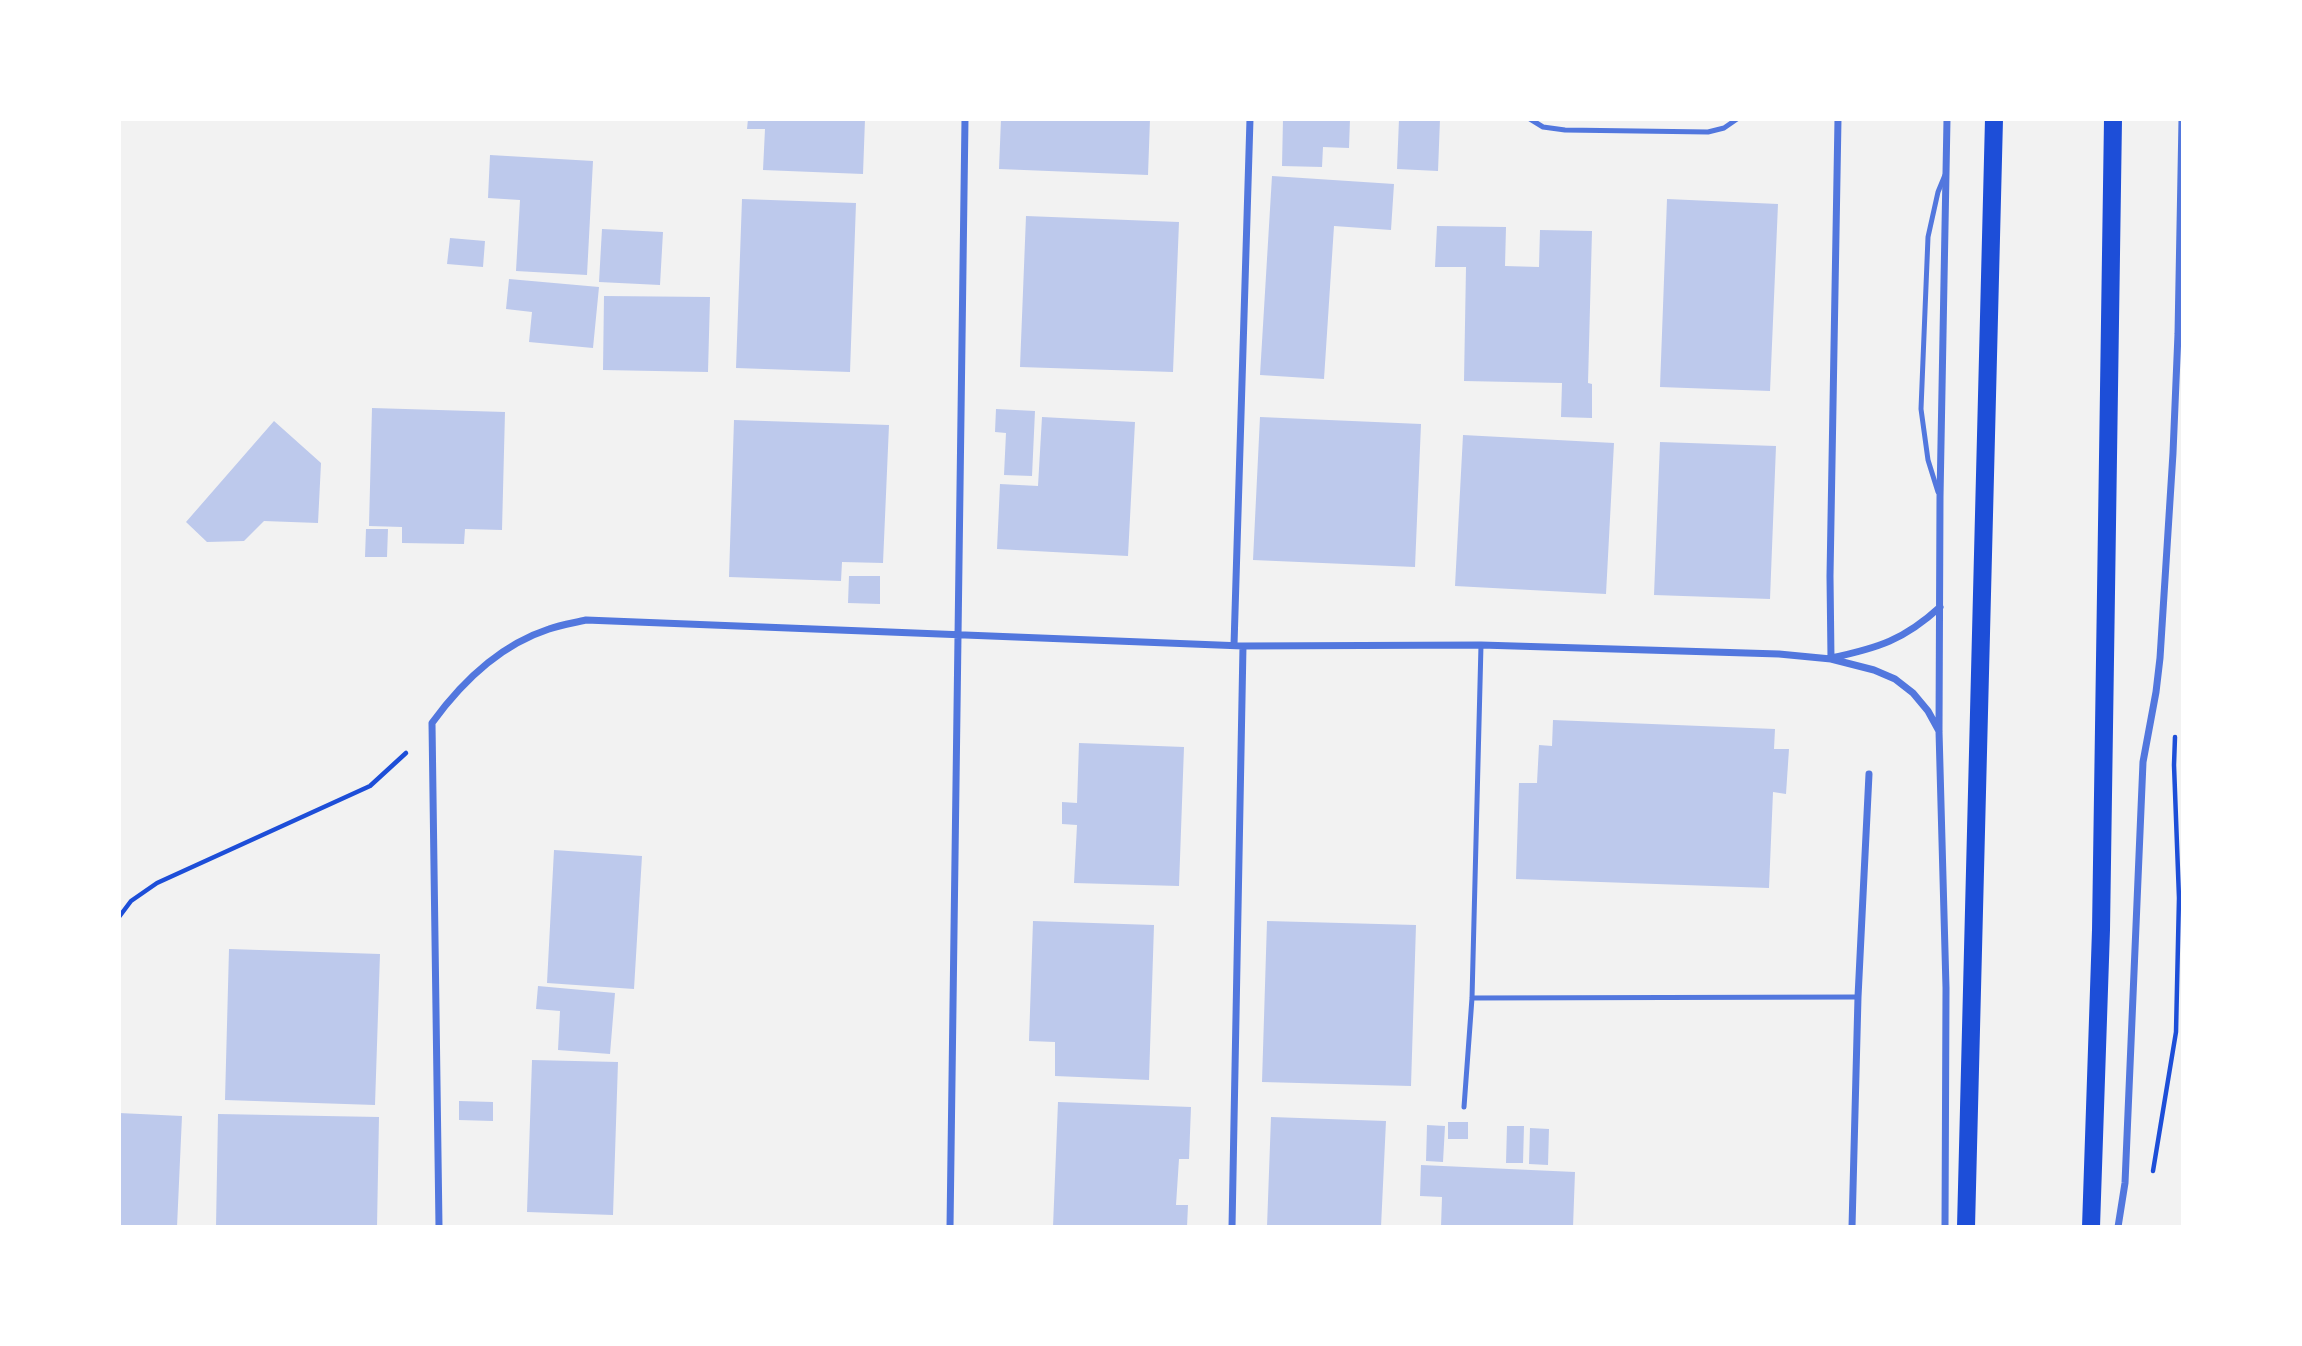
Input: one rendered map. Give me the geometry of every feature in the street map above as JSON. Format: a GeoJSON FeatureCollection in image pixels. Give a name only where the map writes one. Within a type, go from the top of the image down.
{"type":"FeatureCollection","features":[{"type":"Feature","properties":{"kind":"main road"},"geometry":{"type":"LineString","coordinates":[[1966,1227],[1994,119]]}},
{"type":"Feature","properties":{"kind":"main road"},"geometry":{"type":"LineString","coordinates":[[2091,1227],[2101,930],[2113,119]]}},
{"type":"Feature","properties":{"kind":"street"},"geometry":{"type":"LineString","coordinates":[[950,1227],[965,119]]}},
{"type":"Feature","properties":{"kind":"street"},"geometry":{"type":"LineString","coordinates":[[1232,1227],[1238,646],[1250,119]]}},
{"type":"Feature","properties":{"kind":"street"},"geometry":{"type":"LineString","coordinates":[[1831,659],[1830,562],[1838,119]]}},
{"type":"Feature","properties":{"kind":"street"},"geometry":{"type":"LineString","coordinates":[[1945,1227],[1946,988],[1939,731],[1947,119]]}},
{"type":"Feature","properties":{"kind":"street"},"geometry":{"type":"LineString","coordinates":[[2118,1227],[2125,1183],[2143,762],[2160,658],[2172,467],[2178,334],[2182,119]]}},
{"type":"Feature","properties":{"kind":"street"},"geometry":{"type":"LineString","coordinates":[[1831,659],[1872,649],[1897,639],[1920,625],[1940,607]]}},
{"type":"Feature","properties":{"kind":"street"},"geometry":{"type":"LineString","coordinates":[[439,1227],[432,723],[471,677],[512,647],[547,629],[586,620],[1238,646],[1481,645],[1779,654],[1831,659],[1874,670],[1895,679],[1913,693],[1928,710],[1939,731]]}},
{"type":"Feature","properties":{"kind":"street"},"geometry":{"type":"LineString","coordinates":[[1852,1227],[1858,997],[1869,774]]}},
{"type":"Feature","properties":{"kind":"lane"},"geometry":{"type":"LineString","coordinates":[[1531,119],[1542,127],[1565,130],[1695,132],[1724,128],[1737,119]]}},
{"type":"Feature","properties":{"kind":"lane"},"geometry":{"type":"LineString","coordinates":[[1940,498],[1928,460],[1921,409],[1928,237],[1938,192],[1946,172]]}},
{"type":"Feature","properties":{"kind":"lane"},"geometry":{"type":"LineString","coordinates":[[1464,1107],[1472,998],[1481,645]]}},
{"type":"Feature","properties":{"kind":"lane"},"geometry":{"type":"LineString","coordinates":[[1472,998],[1858,997]]}},
{"type":"Feature","properties":{"kind":"path"},"geometry":{"type":"LineString","coordinates":[[119,917],[131,901],[157,883],[370,786],[403,757],[432,723]]}},
{"type":"Feature","properties":{"kind":"path"},"geometry":{"type":"LineString","coordinates":[[2152,1177],[2176,1032],[2179,898],[2174,765],[2176,723]]}},
{"type":"Feature","properties":{"kind":"building"},"geometry":{"type":"Polygon","coordinates":[[[748,119],[865,119],[863,174],[763,170],[765,129],[747,129],[748,119]]]}},
{"type":"Feature","properties":{"kind":"building"},"geometry":{"type":"Polygon","coordinates":[[[1001,119],[1150,119],[1148,175],[999,169],[1001,119]]]}},
{"type":"Feature","properties":{"kind":"building"},"geometry":{"type":"Polygon","coordinates":[[[1283,119],[1350,119],[1349,148],[1323,147],[1322,167],[1282,166],[1283,119]]]}},
{"type":"Feature","properties":{"kind":"building"},"geometry":{"type":"Polygon","coordinates":[[[1399,119],[1440,119],[1438,171],[1397,169],[1399,119]]]}},
{"type":"Feature","properties":{"kind":"building"},"geometry":{"type":"Polygon","coordinates":[[[490,155],[593,161],[587,275],[516,271],[520,200],[488,198],[490,155]]]}},
{"type":"Feature","properties":{"kind":"building"},"geometry":{"type":"Polygon","coordinates":[[[1272,176],[1394,184],[1391,230],[1334,226],[1324,379],[1260,375],[1272,176]]]}},
{"type":"Feature","properties":{"kind":"building"},"geometry":{"type":"Polygon","coordinates":[[[742,199],[856,203],[850,372],[736,368],[742,199]]]}},
{"type":"Feature","properties":{"kind":"building"},"geometry":{"type":"Polygon","coordinates":[[[1667,199],[1778,204],[1770,391],[1660,387],[1667,199]]]}},
{"type":"Feature","properties":{"kind":"building"},"geometry":{"type":"Polygon","coordinates":[[[1026,216],[1179,222],[1173,372],[1020,367],[1026,216]]]}},
{"type":"Feature","properties":{"kind":"building"},"geometry":{"type":"Polygon","coordinates":[[[1437,226],[1506,227],[1505,266],[1539,267],[1540,230],[1592,231],[1588,383],[1592,384],[1592,418],[1561,417],[1562,383],[1464,381],[1466,267],[1435,267],[1437,226]]]}},
{"type":"Feature","properties":{"kind":"building"},"geometry":{"type":"Polygon","coordinates":[[[602,229],[663,232],[660,285],[599,282],[602,229]]]}},
{"type":"Feature","properties":{"kind":"building"},"geometry":{"type":"Polygon","coordinates":[[[450,238],[485,241],[483,267],[447,264],[450,238]]]}},
{"type":"Feature","properties":{"kind":"building"},"geometry":{"type":"Polygon","coordinates":[[[509,279],[599,287],[593,348],[529,342],[532,312],[506,309],[509,279]]]}},
{"type":"Feature","properties":{"kind":"building"},"geometry":{"type":"Polygon","coordinates":[[[604,296],[710,297],[708,372],[603,370],[604,296]]]}},
{"type":"Feature","properties":{"kind":"building"},"geometry":{"type":"Polygon","coordinates":[[[372,408],[505,412],[502,530],[465,529],[464,544],[402,543],[402,527],[369,526],[372,408]]]}},
{"type":"Feature","properties":{"kind":"building"},"geometry":{"type":"Polygon","coordinates":[[[996,409],[1035,411],[1032,476],[1004,475],[1006,433],[995,432],[996,409]]]}},
{"type":"Feature","properties":{"kind":"building"},"geometry":{"type":"Polygon","coordinates":[[[1042,417],[1135,422],[1128,556],[997,549],[1000,484],[1038,486],[1042,417]]]}},
{"type":"Feature","properties":{"kind":"building"},"geometry":{"type":"Polygon","coordinates":[[[1260,417],[1421,424],[1415,567],[1253,560],[1260,417]]]}},
{"type":"Feature","properties":{"kind":"building"},"geometry":{"type":"Polygon","coordinates":[[[734,420],[889,425],[883,563],[842,562],[841,581],[729,577],[734,420]]]}},
{"type":"Feature","properties":{"kind":"building"},"geometry":{"type":"Polygon","coordinates":[[[274,421],[321,463],[318,523],[264,521],[244,541],[207,542],[186,522],[274,421]]]}},
{"type":"Feature","properties":{"kind":"building"},"geometry":{"type":"Polygon","coordinates":[[[1463,435],[1614,443],[1606,594],[1455,586],[1463,435]]]}},
{"type":"Feature","properties":{"kind":"building"},"geometry":{"type":"Polygon","coordinates":[[[1660,442],[1776,446],[1770,599],[1654,595],[1660,442]]]}},
{"type":"Feature","properties":{"kind":"building"},"geometry":{"type":"Polygon","coordinates":[[[366,529],[388,529],[387,557],[365,557],[366,529]]]}},
{"type":"Feature","properties":{"kind":"building"},"geometry":{"type":"Polygon","coordinates":[[[849,576],[880,576],[880,604],[848,603],[849,576]]]}},
{"type":"Feature","properties":{"kind":"building"},"geometry":{"type":"Polygon","coordinates":[[[1553,720],[1775,729],[1774,749],[1789,749],[1786,794],[1773,792],[1769,888],[1516,879],[1519,783],[1537,783],[1539,745],[1552,746],[1553,720]]]}},
{"type":"Feature","properties":{"kind":"building"},"geometry":{"type":"Polygon","coordinates":[[[1079,743],[1184,747],[1179,886],[1074,883],[1077,825],[1062,824],[1062,802],[1077,803],[1079,743]]]}},
{"type":"Feature","properties":{"kind":"building"},"geometry":{"type":"Polygon","coordinates":[[[554,850],[642,856],[634,989],[547,983],[554,850]]]}},
{"type":"Feature","properties":{"kind":"building"},"geometry":{"type":"Polygon","coordinates":[[[1033,921],[1154,925],[1149,1080],[1055,1076],[1055,1042],[1029,1041],[1033,921]]]}},
{"type":"Feature","properties":{"kind":"building"},"geometry":{"type":"Polygon","coordinates":[[[1267,921],[1416,925],[1411,1086],[1262,1082],[1267,921]]]}},
{"type":"Feature","properties":{"kind":"building"},"geometry":{"type":"Polygon","coordinates":[[[229,949],[380,954],[375,1105],[225,1100],[229,949]]]}},
{"type":"Feature","properties":{"kind":"building"},"geometry":{"type":"Polygon","coordinates":[[[538,986],[615,993],[610,1054],[558,1050],[560,1011],[536,1009],[538,986]]]}},
{"type":"Feature","properties":{"kind":"building"},"geometry":{"type":"Polygon","coordinates":[[[532,1060],[618,1062],[613,1215],[527,1212],[532,1060]]]}},
{"type":"Feature","properties":{"kind":"building"},"geometry":{"type":"Polygon","coordinates":[[[459,1101],[493,1102],[493,1121],[459,1120],[459,1101]]]}},
{"type":"Feature","properties":{"kind":"building"},"geometry":{"type":"Polygon","coordinates":[[[1058,1102],[1191,1107],[1189,1159],[1179,1159],[1176,1205],[1188,1205],[1187,1227],[1053,1227],[1058,1102]]]}},
{"type":"Feature","properties":{"kind":"building"},"geometry":{"type":"Polygon","coordinates":[[[119,1113],[182,1116],[177,1227],[119,1227],[119,1113]]]}},
{"type":"Feature","properties":{"kind":"building"},"geometry":{"type":"Polygon","coordinates":[[[218,1114],[379,1117],[377,1227],[216,1227],[218,1114]]]}},
{"type":"Feature","properties":{"kind":"building"},"geometry":{"type":"Polygon","coordinates":[[[1271,1117],[1386,1121],[1381,1227],[1267,1227],[1271,1117]]]}},
{"type":"Feature","properties":{"kind":"building"},"geometry":{"type":"Polygon","coordinates":[[[1448,1122],[1468,1122],[1468,1139],[1448,1139],[1448,1122]]]}},
{"type":"Feature","properties":{"kind":"building"},"geometry":{"type":"Polygon","coordinates":[[[1427,1125],[1445,1126],[1443,1162],[1426,1161],[1427,1125]]]}},
{"type":"Feature","properties":{"kind":"building"},"geometry":{"type":"Polygon","coordinates":[[[1507,1126],[1524,1126],[1523,1163],[1506,1163],[1507,1126]]]}},
{"type":"Feature","properties":{"kind":"building"},"geometry":{"type":"Polygon","coordinates":[[[1530,1128],[1549,1129],[1548,1165],[1529,1164],[1530,1128]]]}},
{"type":"Feature","properties":{"kind":"building"},"geometry":{"type":"Polygon","coordinates":[[[1421,1165],[1575,1172],[1573,1227],[1441,1227],[1442,1197],[1420,1196],[1421,1165]]]}}]}
